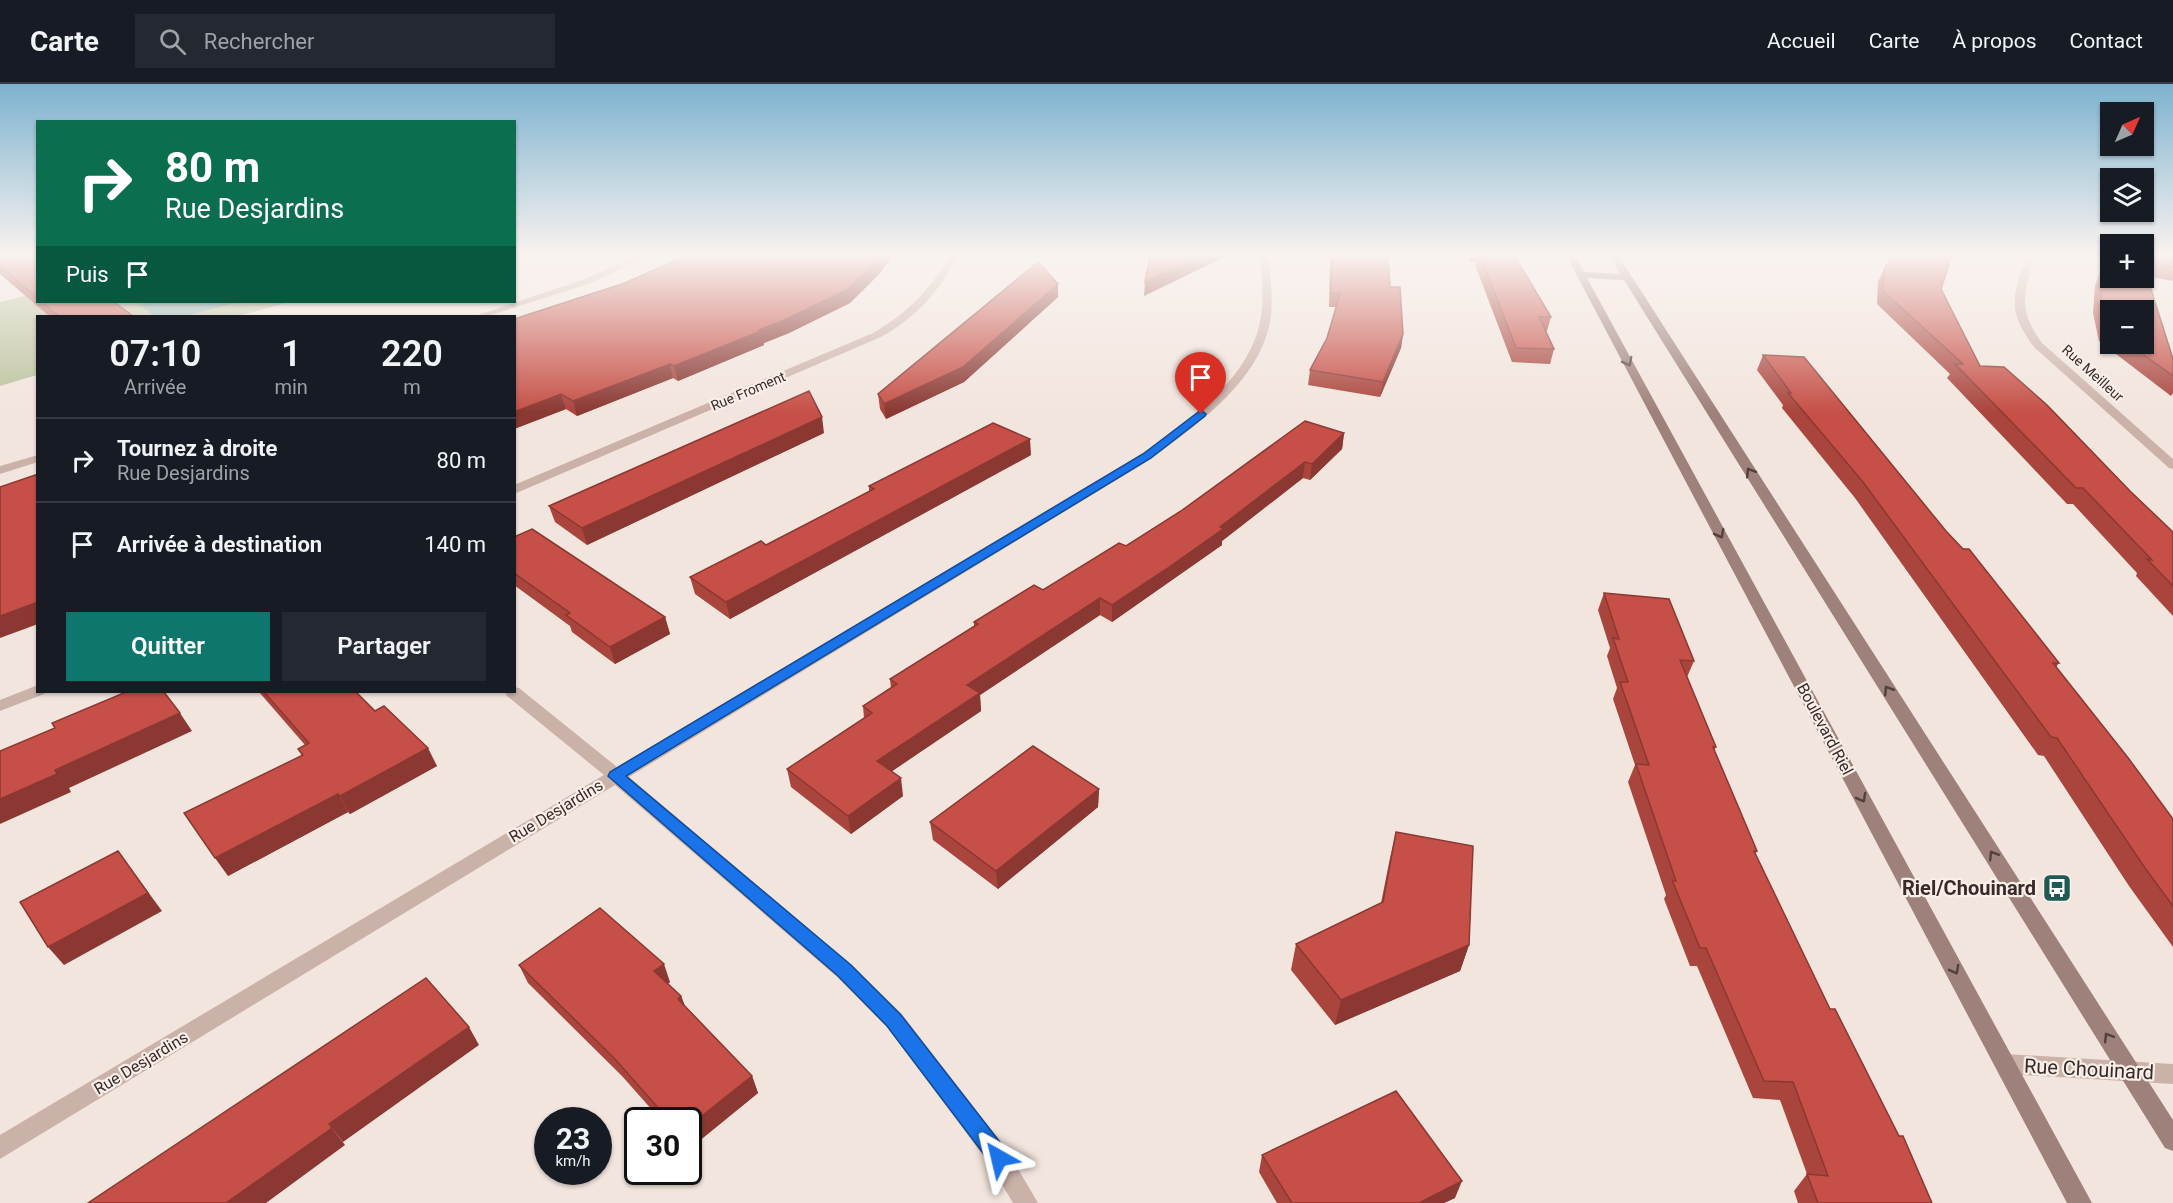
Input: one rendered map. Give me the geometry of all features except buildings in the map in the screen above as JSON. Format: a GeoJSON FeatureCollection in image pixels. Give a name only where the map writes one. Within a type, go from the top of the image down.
{"type":"FeatureCollection","features":[{"type":"Feature","properties":{"kind":"street"},"geometry":{"type":"LineString","coordinates":[[483,315],[507,307]]}},
{"type":"Feature","properties":{"kind":"street","name":"Rue Froment"},"geometry":{"type":"LineString","coordinates":[[516,489],[855,345],[886,330],[918,307]]}},
{"type":"Feature","properties":{"kind":"street","name":"Rue Desjardins"},"geometry":{"type":"LineString","coordinates":[[0,1148],[1147,456],[1177,434],[1224,391],[1254,353],[1266,316],[1266,307]]}},
{"type":"Feature","properties":{"kind":"street","name":"Boulevard Riel"},"geometry":{"type":"LineString","coordinates":[[1597,307],[2080,1203]]}},
{"type":"Feature","properties":{"kind":"street"},"geometry":{"type":"LineString","coordinates":[[1645,307],[2173,1140]]}},
{"type":"Feature","properties":{"kind":"street","name":"Rue Meilleur"},"geometry":{"type":"LineString","coordinates":[[2018,307],[2023,327],[2038,345],[2173,465]]}},
{"type":"Feature","properties":{"kind":"street"},"geometry":{"type":"LineString","coordinates":[[0,470],[36,459]]}},
{"type":"Feature","properties":{"kind":"street"},"geometry":{"type":"LineString","coordinates":[[0,706],[36,691]]}},
{"type":"Feature","properties":{"kind":"street"},"geometry":{"type":"LineString","coordinates":[[514,693],[844,971],[894,1020],[999,1158],[1026,1203]]}},
{"type":"Feature","properties":{"kind":"street","name":"Rue Chouinard"},"geometry":{"type":"LineString","coordinates":[[2006,1064],[2173,1074]]}},
{"type":"Feature","properties":{"kind":"green space"},"geometry":{"type":"Polygon","coordinates":[[[0,307],[271,307],[242,315],[36,315],[36,375],[0,386],[0,307]]]}},
{"type":"Feature","properties":{"kind":"water"},"geometry":{"type":"Polygon","coordinates":[[[143,307],[219,307],[190,315],[154,315],[143,307]]]}},
{"type":"Feature","properties":{"kind":"place","name":"Riel/Chouinard"},"geometry":{"type":"Point","coordinates":[2057,888]}},
{"type":"Feature","properties":{"kind":"route"},"geometry":{"type":"LineString","coordinates":[[999,1158],[894,1020],[844,971],[615,776],[1147,456],[1201,414]]}}]}
